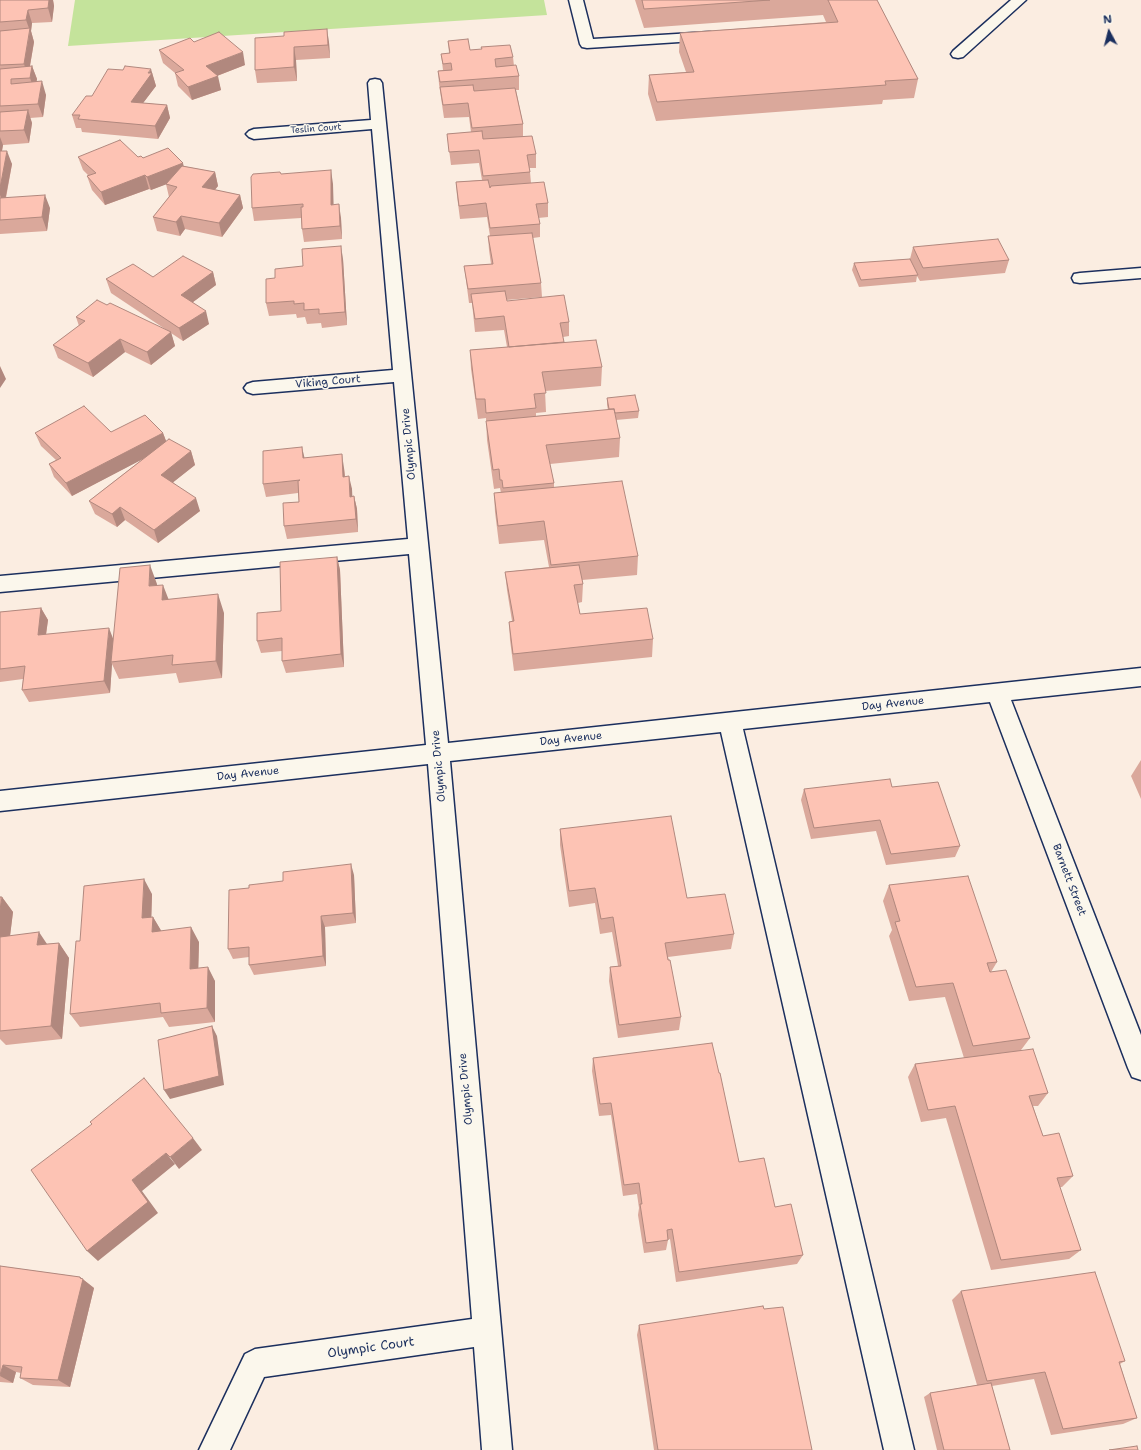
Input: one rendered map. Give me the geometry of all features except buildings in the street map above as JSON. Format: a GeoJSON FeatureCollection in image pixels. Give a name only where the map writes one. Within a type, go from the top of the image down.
{"type":"FeatureCollection","features":[{"type":"Feature","properties":{"kind":"street"},"geometry":{"type":"LineString","coordinates":[[576,0],[587,44],[721,36]]}},
{"type":"Feature","properties":{"kind":"street"},"geometry":{"type":"LineString","coordinates":[[958,54],[1019,0]]}},
{"type":"Feature","properties":{"kind":"street","name":"Olympic Drive"},"geometry":{"type":"LineString","coordinates":[[375,83],[438,753],[497,1450]]}},
{"type":"Feature","properties":{"kind":"street","name":"Teslin Court"},"geometry":{"type":"LineString","coordinates":[[254,134],[379,124]]}},
{"type":"Feature","properties":{"kind":"street"},"geometry":{"type":"LineString","coordinates":[[1080,278],[1141,273]]}},
{"type":"Feature","properties":{"kind":"street","name":"Viking Court"},"geometry":{"type":"LineString","coordinates":[[253,388],[402,375]]}},
{"type":"Feature","properties":{"kind":"street"},"geometry":{"type":"LineString","coordinates":[[0,584],[418,546]]}},
{"type":"Feature","properties":{"kind":"street","name":"Day Avenue"},"geometry":{"type":"LineString","coordinates":[[0,801],[1141,677]]}},
{"type":"Feature","properties":{"kind":"street","name":"Barnett Street"},"geometry":{"type":"LineString","coordinates":[[997,693],[1141,1068]]}},
{"type":"Feature","properties":{"kind":"street"},"geometry":{"type":"LineString","coordinates":[[730,722],[899,1450]]}},
{"type":"Feature","properties":{"kind":"street","name":"Olympic Court"},"geometry":{"type":"LineString","coordinates":[[214,1450],[255,1364],[487,1332]]}},
{"type":"Feature","properties":{"kind":"green space"},"geometry":{"type":"Polygon","coordinates":[[[75,0],[544,0],[547,15],[68,46],[75,0]]]}}]}
